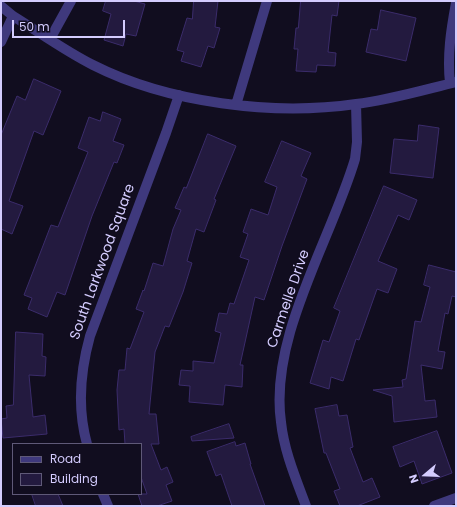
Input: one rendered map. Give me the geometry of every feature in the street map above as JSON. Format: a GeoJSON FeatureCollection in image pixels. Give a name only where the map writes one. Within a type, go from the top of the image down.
{"type":"FeatureCollection","features":[{"type":"Feature","properties":{"kind":"street"},"geometry":{"type":"LineString","coordinates":[[50,39],[71,1]]}},
{"type":"Feature","properties":{"kind":"street"},"geometry":{"type":"LineString","coordinates":[[236,105],[267,1]]}},
{"type":"Feature","properties":{"kind":"street"},"geometry":{"type":"LineString","coordinates":[[1,6],[13,16],[93,65],[136,82],[179,95],[236,105],[281,109],[317,108],[356,104],[453,82],[448,62],[449,44],[456,3]]}},
{"type":"Feature","properties":{"kind":"street"},"geometry":{"type":"LineString","coordinates":[[1,42],[13,16]]}},
{"type":"Feature","properties":{"kind":"street","name":"South Larkwood Square"},"geometry":{"type":"LineString","coordinates":[[87,443],[80,398],[84,356],[90,336],[179,95]]}},
{"type":"Feature","properties":{"kind":"street","name":"Carmelle Drive"},"geometry":{"type":"LineString","coordinates":[[306,506],[283,437],[279,400],[282,366],[296,314],[355,159],[357,142],[356,104]]}},
{"type":"Feature","properties":{"kind":"street"},"geometry":{"type":"LineString","coordinates":[[103,495],[108,506]]}},
{"type":"Feature","properties":{"kind":"street"},"geometry":{"type":"LineString","coordinates":[[434,506],[456,498]]}},
{"type":"Feature","properties":{"kind":"building"},"geometry":{"type":"Polygon","coordinates":[[[106,1],[134,1],[145,4],[136,36],[126,34],[123,46],[104,40],[111,14],[103,11],[106,1]]]}},
{"type":"Feature","properties":{"kind":"building"},"geometry":{"type":"Polygon","coordinates":[[[194,1],[218,1],[215,27],[220,28],[214,48],[208,46],[201,67],[181,61],[184,52],[177,50],[187,18],[192,19],[194,1]]]}},
{"type":"Feature","properties":{"kind":"building"},"geometry":{"type":"Polygon","coordinates":[[[301,1],[339,1],[337,16],[332,15],[328,52],[336,53],[335,66],[317,65],[316,72],[296,71],[298,49],[294,49],[301,1]]]}},
{"type":"Feature","properties":{"kind":"building"},"geometry":{"type":"Polygon","coordinates":[[[381,10],[416,18],[406,61],[366,52],[371,29],[377,30],[381,10]]]}},
{"type":"Feature","properties":{"kind":"building"},"geometry":{"type":"Polygon","coordinates":[[[34,79],[61,91],[43,135],[34,131],[9,201],[23,206],[12,234],[1,229],[1,135],[17,96],[25,100],[34,79]]]}},
{"type":"Feature","properties":{"kind":"building"},"geometry":{"type":"Polygon","coordinates":[[[103,112],[121,119],[113,141],[124,145],[117,163],[114,162],[92,216],[65,295],[57,292],[47,317],[28,309],[32,298],[24,295],[51,225],[58,227],[88,152],[78,148],[89,117],[100,121],[103,112]]]}},
{"type":"Feature","properties":{"kind":"building"},"geometry":{"type":"Polygon","coordinates":[[[419,125],[439,128],[433,178],[390,173],[394,139],[417,141],[419,125]]]}},
{"type":"Feature","properties":{"kind":"building"},"geometry":{"type":"Polygon","coordinates":[[[208,134],[236,146],[214,199],[216,200],[204,232],[196,229],[187,261],[192,263],[183,292],[169,327],[165,326],[155,352],[149,414],[156,414],[159,444],[151,444],[161,470],[167,467],[173,482],[166,485],[172,501],[157,506],[142,506],[138,495],[147,494],[142,480],[142,443],[125,443],[124,429],[119,430],[117,390],[119,370],[125,370],[127,348],[130,349],[144,312],[136,309],[143,290],[144,291],[153,263],[163,266],[173,229],[181,210],[175,208],[184,187],[186,188],[208,134]]]}},
{"type":"Feature","properties":{"kind":"building"},"geometry":{"type":"Polygon","coordinates":[[[282,141],[311,153],[301,176],[307,179],[264,300],[255,297],[240,365],[243,365],[242,387],[225,385],[223,405],[189,402],[190,386],[179,385],[181,370],[193,371],[193,361],[214,363],[221,333],[215,331],[219,313],[227,314],[230,303],[234,304],[249,260],[240,257],[248,234],[243,232],[251,209],[268,215],[277,187],[265,182],[282,141]]]}},
{"type":"Feature","properties":{"kind":"building"},"geometry":{"type":"Polygon","coordinates":[[[384,186],[417,200],[409,220],[398,215],[378,261],[397,269],[388,293],[377,289],[359,340],[356,339],[343,381],[331,377],[329,389],[310,383],[323,340],[329,342],[340,311],[334,308],[384,186]]]}},
{"type":"Feature","properties":{"kind":"building"},"geometry":{"type":"Polygon","coordinates":[[[429,265],[456,272],[456,297],[452,296],[448,314],[445,313],[438,351],[445,352],[442,369],[421,365],[425,401],[435,400],[437,417],[394,422],[392,396],[373,390],[403,387],[402,380],[406,379],[415,321],[421,322],[430,287],[424,285],[429,265]]]}},
{"type":"Feature","properties":{"kind":"building"},"geometry":{"type":"Polygon","coordinates":[[[16,332],[43,334],[42,356],[46,357],[45,376],[29,375],[33,417],[45,415],[47,434],[3,438],[1,419],[7,418],[6,406],[13,405],[16,332]]]}},
{"type":"Feature","properties":{"kind":"building"},"geometry":{"type":"Polygon","coordinates":[[[337,405],[339,416],[347,415],[353,447],[350,448],[363,482],[372,478],[380,497],[357,506],[340,506],[334,491],[340,489],[326,453],[324,453],[315,409],[337,405]]]}},
{"type":"Feature","properties":{"kind":"building"},"geometry":{"type":"Polygon","coordinates":[[[229,424],[234,438],[192,441],[191,437],[229,424]]]}},
{"type":"Feature","properties":{"kind":"building"},"geometry":{"type":"Polygon","coordinates":[[[437,431],[452,473],[422,484],[414,461],[400,467],[393,447],[437,431]]]}},
{"type":"Feature","properties":{"kind":"building"},"geometry":{"type":"Polygon","coordinates":[[[235,442],[236,446],[245,443],[250,464],[265,506],[232,506],[221,474],[216,476],[207,452],[235,442]]]}},
{"type":"Feature","properties":{"kind":"building"},"geometry":{"type":"Polygon","coordinates":[[[32,495],[58,495],[63,506],[36,506],[32,495]]]}}]}
